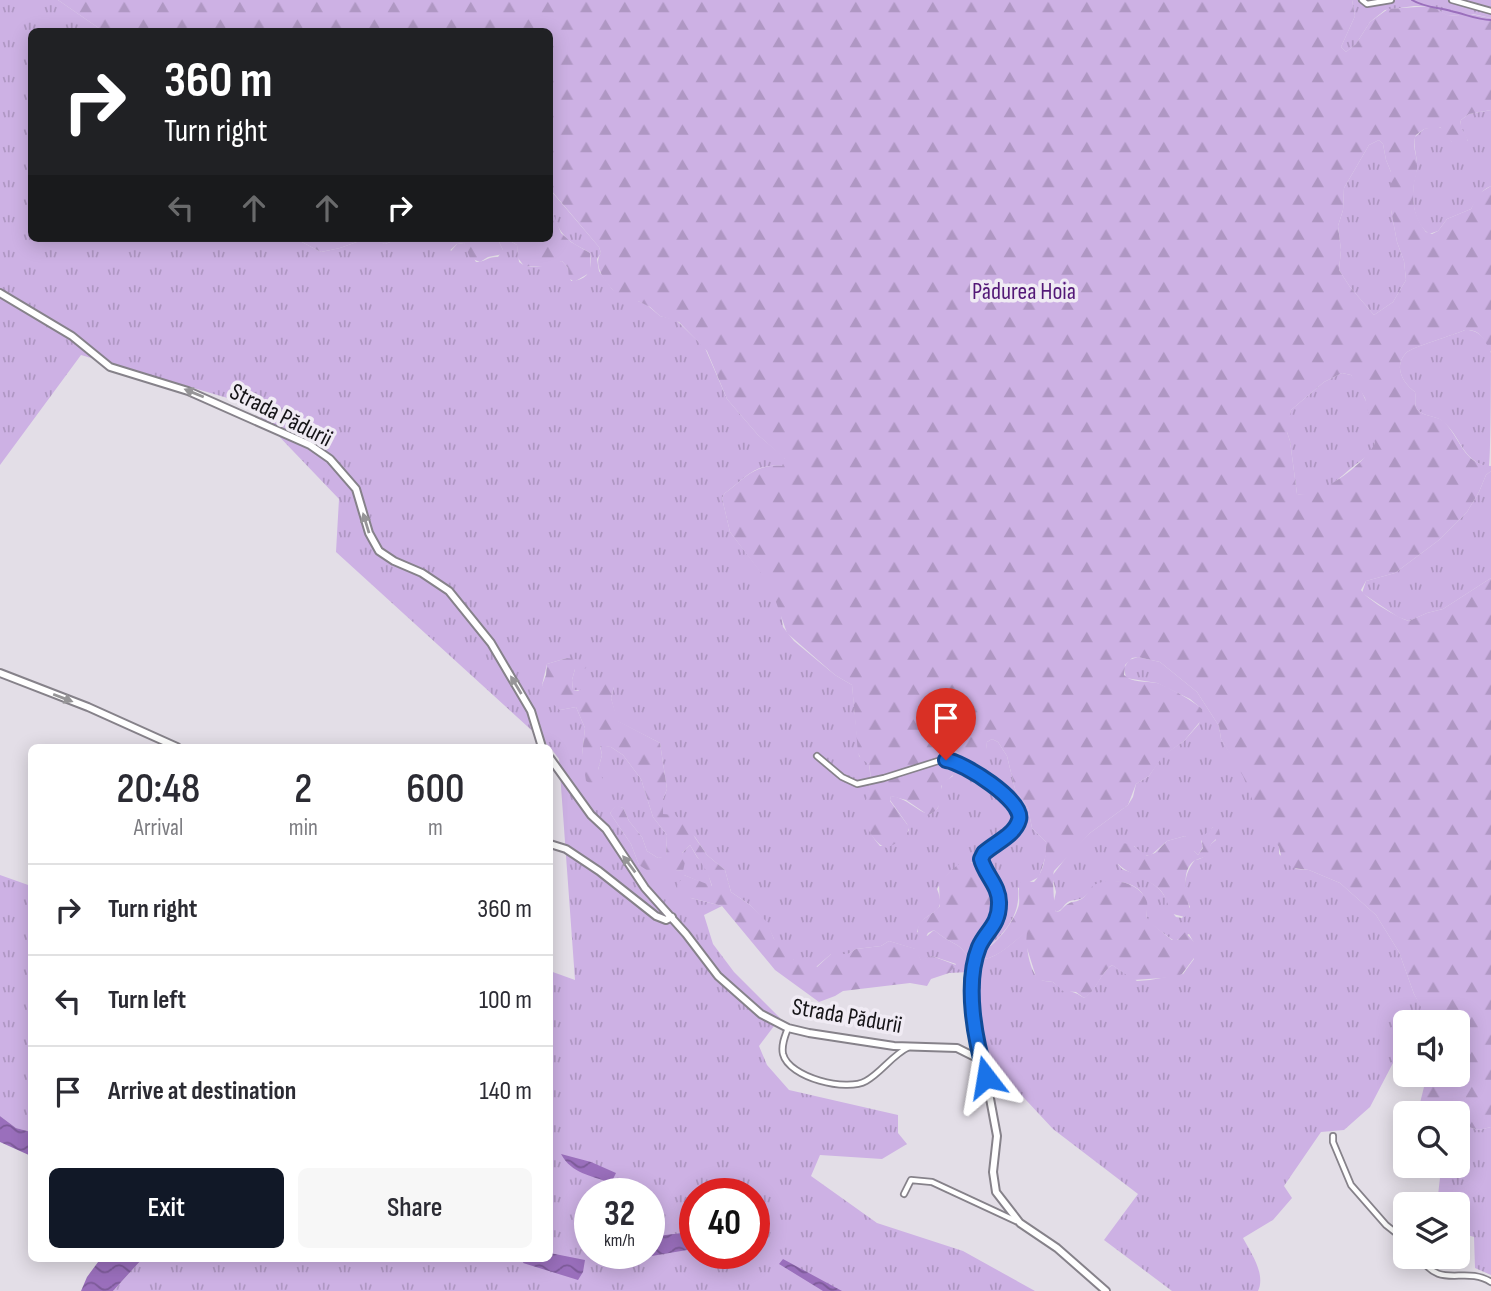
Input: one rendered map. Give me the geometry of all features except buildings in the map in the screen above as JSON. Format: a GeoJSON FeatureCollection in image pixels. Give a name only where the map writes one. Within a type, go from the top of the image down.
{"type":"FeatureCollection","features":[{"type":"Feature","properties":{"kind":"street"},"geometry":{"type":"LineString","coordinates":[[1362,0],[1367,4],[1391,0]]}},
{"type":"Feature","properties":{"kind":"street"},"geometry":{"type":"LineString","coordinates":[[1452,0],[1491,11]]}},
{"type":"Feature","properties":{"kind":"street","name":"Strada Pădurii"},"geometry":{"type":"LineString","coordinates":[[0,293],[72,336],[110,368],[197,394],[310,444],[323,453],[356,489],[369,533],[379,551],[386,557],[422,573],[449,591],[491,643],[531,711],[541,744]]}},
{"type":"Feature","properties":{"kind":"street"},"geometry":{"type":"LineString","coordinates":[[0,673],[170,744]]}},
{"type":"Feature","properties":{"kind":"street"},"geometry":{"type":"LineString","coordinates":[[817,756],[842,777],[857,784],[938,761],[954,761],[999,790],[1019,809],[1019,820],[1015,828],[984,853],[981,859],[997,890],[999,903],[995,924],[980,945],[972,974],[981,1063],[997,1136],[994,1185],[1000,1199],[1020,1223]]}},
{"type":"Feature","properties":{"kind":"street","name":"Strada Pădurii"},"geometry":{"type":"LineString","coordinates":[[553,762],[591,815],[607,829],[645,888],[672,917],[725,985],[761,1014],[788,1028],[832,1037],[910,1046],[957,1048],[972,1054],[981,1063]]}},
{"type":"Feature","properties":{"kind":"street"},"geometry":{"type":"LineString","coordinates":[[553,845],[562,847],[600,871],[656,916],[666,920],[672,917]]}},
{"type":"Feature","properties":{"kind":"street"},"geometry":{"type":"LineString","coordinates":[[788,1028],[782,1044],[783,1056],[790,1066],[807,1077],[830,1082],[853,1085],[864,1082],[910,1046]]}},
{"type":"Feature","properties":{"kind":"street"},"geometry":{"type":"LineString","coordinates":[[1333,1136],[1351,1185],[1393,1231]]}},
{"type":"Feature","properties":{"kind":"street"},"geometry":{"type":"LineString","coordinates":[[904,1194],[911,1181],[932,1182],[1020,1223],[1058,1248],[1106,1291]]}},
{"type":"Feature","properties":{"kind":"street"},"geometry":{"type":"LineString","coordinates":[[1428,1269],[1437,1275],[1475,1276],[1491,1282]]}},
{"type":"Feature","properties":{"kind":"green space"},"geometry":{"type":"Polygon","coordinates":[[[0,0],[58,0],[99,28],[28,28],[28,242],[302,242],[321,252],[357,242],[446,242],[451,251],[457,244],[464,243],[476,262],[498,257],[503,250],[499,242],[512,242],[517,245],[519,262],[524,265],[540,266],[562,261],[568,268],[571,281],[577,280],[588,273],[590,253],[570,241],[557,224],[553,214],[553,193],[599,247],[599,271],[612,289],[629,301],[638,301],[660,316],[676,320],[705,348],[727,399],[758,435],[784,457],[786,461],[782,466],[757,469],[725,493],[722,498],[730,532],[771,585],[783,627],[794,641],[835,675],[852,685],[859,756],[869,764],[866,816],[872,836],[880,846],[896,842],[909,830],[890,800],[891,796],[931,814],[938,808],[942,783],[953,776],[947,765],[939,762],[941,751],[922,732],[922,728],[933,729],[964,760],[986,749],[987,742],[992,739],[998,742],[1007,756],[1015,789],[1028,808],[1032,828],[1046,842],[1047,852],[1039,877],[1018,888],[1017,907],[1010,924],[984,951],[978,950],[975,944],[991,918],[992,891],[984,875],[972,862],[956,867],[943,880],[937,889],[940,898],[938,909],[924,919],[917,932],[927,936],[934,930],[971,958],[981,960],[996,955],[1027,930],[1028,956],[1037,977],[1084,998],[1112,965],[1137,981],[1183,974],[1194,959],[1194,943],[1189,934],[1175,941],[1149,922],[1146,901],[1139,890],[1120,882],[1100,884],[1082,898],[1068,902],[1056,912],[1053,905],[1056,892],[1052,876],[1071,851],[1090,833],[1128,805],[1136,784],[1149,776],[1162,756],[1184,741],[1199,724],[1202,709],[1190,699],[1157,683],[1126,678],[1124,668],[1129,660],[1138,657],[1160,662],[1197,692],[1219,726],[1221,739],[1239,767],[1279,847],[1279,854],[1296,869],[1309,870],[1340,883],[1376,915],[1399,952],[1414,994],[1423,1010],[1393,1010],[1393,1063],[1370,1107],[1344,1130],[1321,1132],[1284,1186],[1292,1198],[1273,1220],[1243,1238],[1259,1271],[1258,1291],[1172,1291],[1104,1240],[1138,1194],[1053,1129],[998,1070],[978,1053],[969,972],[949,973],[956,964],[932,956],[921,961],[915,949],[889,941],[881,946],[856,949],[848,954],[831,954],[816,967],[794,960],[774,939],[766,922],[750,905],[731,892],[725,870],[707,855],[695,837],[663,814],[663,799],[667,789],[660,743],[617,721],[611,698],[614,687],[596,691],[573,690],[575,669],[567,658],[547,664],[542,685],[560,710],[576,707],[585,728],[582,755],[598,770],[602,755],[600,745],[611,747],[623,755],[641,779],[653,817],[667,835],[666,857],[658,858],[647,851],[642,837],[629,821],[623,808],[616,806],[610,813],[631,844],[639,865],[683,871],[682,853],[690,845],[706,866],[712,887],[684,875],[691,898],[722,906],[704,915],[713,944],[734,972],[780,1018],[759,1046],[767,1065],[789,1090],[898,1115],[898,1133],[907,1144],[882,1159],[820,1155],[811,1176],[877,1223],[963,1251],[1035,1291],[113,1291],[139,1262],[553,1262],[553,972],[575,980],[559,759],[553,751],[553,744],[547,744],[336,552],[339,499],[248,404],[81,355],[0,465],[0,0]],[[1213,827],[1201,841],[1203,847],[1198,855],[1194,851],[1194,844],[1185,836],[1167,841],[1150,856],[1143,855],[1134,846],[1118,864],[1122,869],[1157,887],[1176,917],[1182,918],[1190,907],[1185,889],[1188,871],[1195,860],[1206,855],[1216,840],[1213,827]]]}},
{"type":"Feature","properties":{"kind":"green space","name":"Pădurea Hoia"},"geometry":{"type":"Polygon","coordinates":[[[58,0],[1352,0],[1355,16],[1341,47],[1346,52],[1356,44],[1370,22],[1388,9],[1431,6],[1449,16],[1470,14],[1491,18],[1491,110],[1469,114],[1461,120],[1468,141],[1463,148],[1454,145],[1440,127],[1424,129],[1416,135],[1414,143],[1417,170],[1413,197],[1419,221],[1426,232],[1432,234],[1438,231],[1447,219],[1471,209],[1478,194],[1491,186],[1491,352],[1478,333],[1465,330],[1410,350],[1402,358],[1400,369],[1403,379],[1415,392],[1417,409],[1443,421],[1468,455],[1474,461],[1491,466],[1491,471],[1486,475],[1467,512],[1439,540],[1395,573],[1366,581],[1361,590],[1383,608],[1409,621],[1443,609],[1491,578],[1491,1127],[1479,1130],[1470,1127],[1470,1101],[1420,1101],[1424,1087],[1470,1087],[1470,1010],[1423,1010],[1399,952],[1376,915],[1340,883],[1309,870],[1293,868],[1282,860],[1279,847],[1258,814],[1243,776],[1221,739],[1219,726],[1197,692],[1160,662],[1132,658],[1125,665],[1124,675],[1135,681],[1157,683],[1174,691],[1202,709],[1203,718],[1184,741],[1163,756],[1149,776],[1136,784],[1128,805],[1090,833],[1054,871],[1054,898],[1056,912],[1083,898],[1092,886],[1101,882],[1116,881],[1132,885],[1144,895],[1147,918],[1151,923],[1172,940],[1178,940],[1185,932],[1194,942],[1194,958],[1182,974],[1176,977],[1134,980],[1112,965],[1084,998],[1076,992],[1063,991],[1053,982],[1037,980],[1026,945],[1027,931],[1003,951],[981,960],[971,958],[934,930],[928,933],[925,939],[919,938],[918,926],[940,906],[939,883],[963,862],[969,862],[980,870],[994,900],[991,916],[975,944],[981,951],[993,944],[1014,916],[1019,904],[1021,881],[1034,882],[1040,874],[1046,842],[1032,828],[1028,808],[1015,789],[1007,756],[998,742],[992,739],[987,742],[985,762],[979,768],[967,762],[933,729],[922,728],[925,738],[941,750],[941,764],[950,767],[953,775],[941,786],[938,807],[928,815],[906,800],[891,796],[890,801],[909,827],[901,840],[887,848],[878,842],[870,832],[864,815],[870,771],[869,764],[861,759],[858,753],[852,685],[835,675],[787,633],[770,585],[730,532],[722,498],[725,493],[757,469],[782,466],[785,459],[758,435],[727,399],[707,351],[679,322],[660,316],[638,301],[625,301],[609,286],[598,266],[601,253],[599,247],[553,193],[553,28],[99,28],[58,0]],[[1379,140],[1369,145],[1344,188],[1343,210],[1338,226],[1341,250],[1339,270],[1374,315],[1393,302],[1406,280],[1391,210],[1391,172],[1383,144],[1379,140]],[[1342,373],[1324,382],[1291,410],[1287,432],[1297,494],[1318,491],[1329,485],[1352,469],[1370,451],[1375,443],[1365,398],[1351,375],[1342,373]]]}},
{"type":"Feature","properties":{"kind":"green space"},"geometry":{"type":"Polygon","coordinates":[[[1352,0],[1491,0],[1491,18],[1473,14],[1448,16],[1431,6],[1385,10],[1370,22],[1356,44],[1346,52],[1341,47],[1355,16],[1352,0]]]}},
{"type":"Feature","properties":{"kind":"green space"},"geometry":{"type":"Polygon","coordinates":[[[1491,110],[1491,186],[1481,193],[1471,209],[1447,219],[1438,231],[1429,234],[1420,224],[1413,203],[1417,165],[1415,137],[1424,129],[1437,126],[1443,129],[1452,142],[1468,141],[1460,126],[1461,120],[1469,114],[1491,110]]]}},
{"type":"Feature","properties":{"kind":"green space"},"geometry":{"type":"Polygon","coordinates":[[[1379,140],[1383,144],[1391,172],[1391,210],[1406,280],[1393,302],[1374,315],[1339,270],[1341,250],[1338,226],[1343,210],[1344,188],[1369,145],[1379,140]]]}},
{"type":"Feature","properties":{"kind":"green space"},"geometry":{"type":"Polygon","coordinates":[[[553,213],[561,233],[590,253],[591,272],[574,282],[569,278],[568,268],[562,261],[548,267],[524,266],[518,258],[517,245],[512,242],[553,242],[553,213]]]}},
{"type":"Feature","properties":{"kind":"green space"},"geometry":{"type":"Polygon","coordinates":[[[302,242],[357,242],[340,248],[321,252],[302,242]]]}},
{"type":"Feature","properties":{"kind":"green space"},"geometry":{"type":"Polygon","coordinates":[[[446,242],[499,242],[503,254],[480,262],[470,258],[464,243],[457,244],[448,252],[443,250],[446,242]]]}},
{"type":"Feature","properties":{"kind":"green space"},"geometry":{"type":"Polygon","coordinates":[[[1465,330],[1482,336],[1491,353],[1489,467],[1472,459],[1442,421],[1417,409],[1415,392],[1403,379],[1400,369],[1402,358],[1410,350],[1465,330]]]}},
{"type":"Feature","properties":{"kind":"green space"},"geometry":{"type":"Polygon","coordinates":[[[1342,373],[1351,375],[1364,397],[1374,426],[1374,446],[1367,456],[1328,487],[1314,494],[1297,494],[1286,429],[1291,410],[1324,382],[1342,373]]]}},
{"type":"Feature","properties":{"kind":"green space"},"geometry":{"type":"Polygon","coordinates":[[[1491,471],[1491,578],[1443,609],[1409,621],[1398,617],[1362,593],[1366,581],[1395,573],[1439,540],[1467,512],[1486,475],[1491,471]]]}},
{"type":"Feature","properties":{"kind":"green space"},"geometry":{"type":"Polygon","coordinates":[[[567,658],[591,661],[585,669],[575,669],[573,690],[578,691],[588,684],[596,691],[602,680],[610,678],[614,687],[611,698],[618,721],[660,743],[667,789],[663,799],[663,814],[675,815],[687,826],[707,855],[725,870],[731,892],[750,905],[767,922],[774,939],[789,944],[794,960],[808,957],[817,967],[831,954],[848,954],[856,949],[881,946],[889,941],[916,949],[921,960],[932,956],[956,965],[949,973],[931,979],[927,986],[910,983],[843,991],[819,1002],[775,970],[722,906],[691,898],[679,890],[677,886],[684,875],[712,886],[690,845],[682,853],[685,862],[683,871],[671,870],[659,878],[639,865],[631,844],[610,813],[616,805],[623,808],[629,821],[642,837],[647,851],[658,858],[666,856],[667,835],[653,817],[641,779],[623,755],[611,747],[600,746],[602,755],[598,770],[607,787],[597,788],[586,781],[582,755],[585,728],[576,707],[560,710],[551,702],[542,685],[547,664],[567,658]]]}},
{"type":"Feature","properties":{"kind":"green space"},"geometry":{"type":"Polygon","coordinates":[[[1213,827],[1219,829],[1220,835],[1211,844],[1209,854],[1194,861],[1187,871],[1190,910],[1185,917],[1173,914],[1159,889],[1122,867],[1113,856],[1116,847],[1121,843],[1131,844],[1147,856],[1155,853],[1167,841],[1185,836],[1194,841],[1194,851],[1198,855],[1203,848],[1201,838],[1213,827]]]}},
{"type":"Feature","properties":{"kind":"green space"},"geometry":{"type":"Polygon","coordinates":[[[0,875],[28,885],[28,1131],[16,1128],[0,1116],[0,875]]]}},
{"type":"Feature","properties":{"kind":"green space"},"geometry":{"type":"Polygon","coordinates":[[[1470,1127],[1479,1130],[1491,1127],[1491,1275],[1475,1268],[1474,1237],[1470,1236],[1470,1192],[1438,1192],[1440,1178],[1470,1178],[1470,1127]]]}},
{"type":"Feature","properties":{"kind":"water"},"geometry":{"type":"Polygon","coordinates":[[[0,1116],[16,1128],[28,1131],[28,1155],[0,1142],[0,1116]]]}},
{"type":"Feature","properties":{"kind":"water"},"geometry":{"type":"Polygon","coordinates":[[[561,1154],[591,1162],[616,1173],[614,1178],[595,1178],[576,1170],[561,1154]]]}},
{"type":"Feature","properties":{"kind":"water"},"geometry":{"type":"Polygon","coordinates":[[[679,1233],[679,1251],[665,1254],[665,1235],[679,1233]]]}},
{"type":"Feature","properties":{"kind":"water"},"geometry":{"type":"Polygon","coordinates":[[[553,1254],[574,1258],[574,1269],[584,1269],[578,1280],[523,1263],[553,1262],[553,1254]]]}},
{"type":"Feature","properties":{"kind":"water"},"geometry":{"type":"Polygon","coordinates":[[[783,1259],[842,1291],[823,1291],[779,1264],[783,1259]]]}},
{"type":"Feature","properties":{"kind":"water"},"geometry":{"type":"Polygon","coordinates":[[[98,1262],[139,1262],[113,1291],[81,1291],[98,1262]]]}},
{"type":"Feature","properties":{"kind":"waterway"},"geometry":{"type":"LineString","coordinates":[[1412,0],[1426,6],[1491,20]]}},
{"type":"Feature","properties":{"kind":"route"},"geometry":{"type":"LineString","coordinates":[[946,760],[968,768],[1008,797],[1020,813],[1013,831],[984,853],[981,859],[993,880],[999,903],[995,924],[980,945],[971,981],[979,1051],[986,1077]]}}]}
